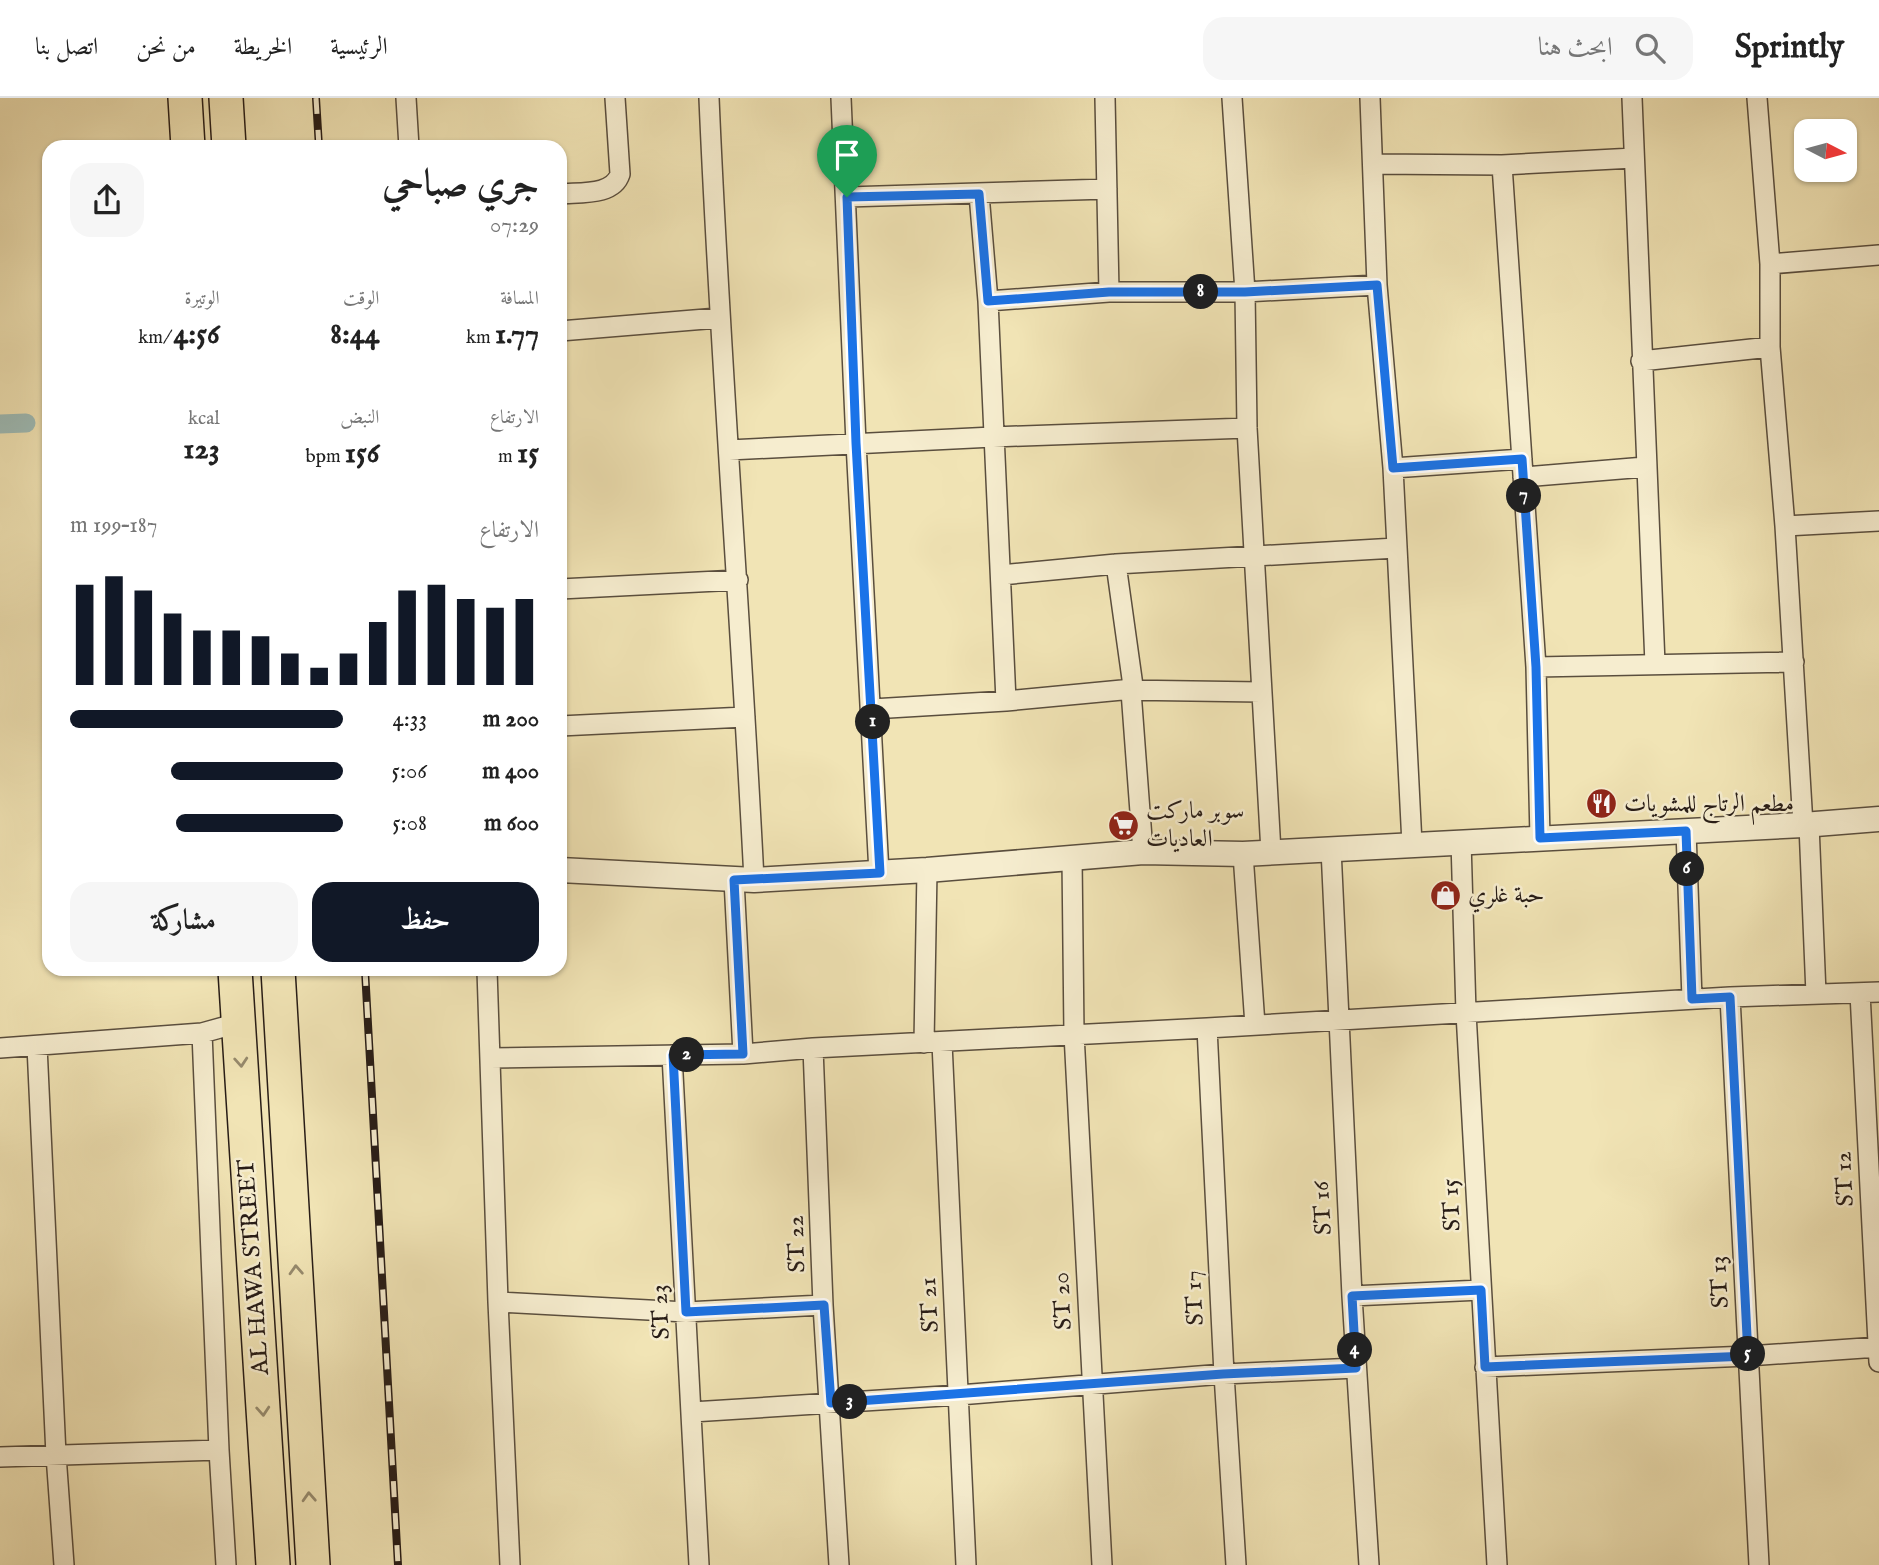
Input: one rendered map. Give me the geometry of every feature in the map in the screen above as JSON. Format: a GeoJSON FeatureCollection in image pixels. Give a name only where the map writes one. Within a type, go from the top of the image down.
{"type":"FeatureCollection","features":[{"type":"Feature","properties":{"kind":"highway"},"geometry":{"type":"LineString","coordinates":[[185,98],[188,140]]}},
{"type":"Feature","properties":{"kind":"highway"},"geometry":{"type":"LineString","coordinates":[[226,98],[229,140]]}},
{"type":"Feature","properties":{"kind":"highway","name":"AL HAWA STREET"},"geometry":{"type":"LineString","coordinates":[[236,976],[272,1565]]}},
{"type":"Feature","properties":{"kind":"highway","name":"AL HAWA STREET"},"geometry":{"type":"LineString","coordinates":[[278,976],[313,1565]]}},
{"type":"Feature","properties":{"kind":"street"},"geometry":{"type":"LineString","coordinates":[[406,98],[409,140]]}},
{"type":"Feature","properties":{"kind":"street"},"geometry":{"type":"LineString","coordinates":[[567,193],[608,189],[618,180],[620,174],[615,98]]}},
{"type":"Feature","properties":{"kind":"street"},"geometry":{"type":"LineString","coordinates":[[709,98],[718,318],[746,717],[743,1054]]}},
{"type":"Feature","properties":{"kind":"street"},"geometry":{"type":"LineString","coordinates":[[841,98],[856,443],[880,873]]}},
{"type":"Feature","properties":{"kind":"street"},"geometry":{"type":"LineString","coordinates":[[1105,98],[1109,292]]}},
{"type":"Feature","properties":{"kind":"street"},"geometry":{"type":"LineString","coordinates":[[1232,98],[1245,292],[1247,428],[1271,852]]}},
{"type":"Feature","properties":{"kind":"street"},"geometry":{"type":"LineString","coordinates":[[1370,98],[1377,285],[1393,468],[1412,844]]}},
{"type":"Feature","properties":{"kind":"street"},"geometry":{"type":"LineString","coordinates":[[1632,98],[1655,664]]}},
{"type":"Feature","properties":{"kind":"street"},"geometry":{"type":"LineString","coordinates":[[1757,98],[1770,264],[1770,347],[1785,526],[1816,994]]}},
{"type":"Feature","properties":{"kind":"street"},"geometry":{"type":"LineString","coordinates":[[1373,164],[1502,165],[1634,158]]}},
{"type":"Feature","properties":{"kind":"street"},"geometry":{"type":"LineString","coordinates":[[1502,165],[1536,667],[1540,838]]}},
{"type":"Feature","properties":{"kind":"street"},"geometry":{"type":"LineString","coordinates":[[847,197],[1107,188]]}},
{"type":"Feature","properties":{"kind":"street"},"geometry":{"type":"LineString","coordinates":[[979,194],[988,301],[1006,701]]}},
{"type":"Feature","properties":{"kind":"street"},"geometry":{"type":"LineString","coordinates":[[1770,264],[1879,256]]}},
{"type":"Feature","properties":{"kind":"street"},"geometry":{"type":"LineString","coordinates":[[988,301],[1109,292],[1245,292],[1377,285]]}},
{"type":"Feature","properties":{"kind":"street"},"geometry":{"type":"LineString","coordinates":[[567,330],[718,318]]}},
{"type":"Feature","properties":{"kind":"street"},"geometry":{"type":"LineString","coordinates":[[1641,361],[1770,347]]}},
{"type":"Feature","properties":{"kind":"street"},"geometry":{"type":"LineString","coordinates":[[729,450],[1247,428]]}},
{"type":"Feature","properties":{"kind":"street"},"geometry":{"type":"LineString","coordinates":[[1393,468],[1645,467]]}},
{"type":"Feature","properties":{"kind":"street"},"geometry":{"type":"LineString","coordinates":[[1785,526],[1879,521]]}},
{"type":"Feature","properties":{"kind":"street"},"geometry":{"type":"LineString","coordinates":[[1001,575],[1116,564],[1396,548]]}},
{"type":"Feature","properties":{"kind":"street"},"geometry":{"type":"LineString","coordinates":[[1116,564],[1133,686],[1131,691],[1143,852]]}},
{"type":"Feature","properties":{"kind":"street"},"geometry":{"type":"LineString","coordinates":[[567,589],[738,580]]}},
{"type":"Feature","properties":{"kind":"street"},"geometry":{"type":"LineString","coordinates":[[1536,667],[1794,662]]}},
{"type":"Feature","properties":{"kind":"street"},"geometry":{"type":"LineString","coordinates":[[872,709],[1131,691],[1261,692]]}},
{"type":"Feature","properties":{"kind":"street"},"geometry":{"type":"LineString","coordinates":[[567,726],[746,717]]}},
{"type":"Feature","properties":{"kind":"street"},"geometry":{"type":"LineString","coordinates":[[567,870],[744,880],[927,870],[1143,852],[1243,854],[1879,819]]}},
{"type":"Feature","properties":{"kind":"street"},"geometry":{"type":"LineString","coordinates":[[1686,831],[1692,999]]}},
{"type":"Feature","properties":{"kind":"street","name":"ST 15"},"geometry":{"type":"LineString","coordinates":[[1461,841],[1466,1013],[1497,1565]]}},
{"type":"Feature","properties":{"kind":"street","name":"ST 16"},"geometry":{"type":"LineString","coordinates":[[1331,849],[1352,1296],[1369,1565]]}},
{"type":"Feature","properties":{"kind":"street"},"geometry":{"type":"LineString","coordinates":[[1243,854],[1255,1025]]}},
{"type":"Feature","properties":{"kind":"street","name":"ST 20"},"geometry":{"type":"LineString","coordinates":[[1072,858],[1074,1034],[1102,1565]]}},
{"type":"Feature","properties":{"kind":"street","name":"ST 21"},"geometry":{"type":"LineString","coordinates":[[927,870],[933,1043],[959,1395],[966,1565]]}},
{"type":"Feature","properties":{"kind":"street"},"geometry":{"type":"LineString","coordinates":[[487,976],[510,1565]]}},
{"type":"Feature","properties":{"kind":"street"},"geometry":{"type":"LineString","coordinates":[[490,1058],[743,1054],[1692,999],[1870,993]]}},
{"type":"Feature","properties":{"kind":"street","name":"ST 12"},"geometry":{"type":"LineString","coordinates":[[1870,993],[1879,1362]]}},
{"type":"Feature","properties":{"kind":"street","name":"ST 13"},"geometry":{"type":"LineString","coordinates":[[1730,997],[1759,1565]]}},
{"type":"Feature","properties":{"kind":"street"},"geometry":{"type":"LineString","coordinates":[[0,1048],[202,1033],[238,1023]]}},
{"type":"Feature","properties":{"kind":"street","name":"ST 17"},"geometry":{"type":"LineString","coordinates":[[1207,1028],[1223,1374],[1236,1565]]}},
{"type":"Feature","properties":{"kind":"street"},"geometry":{"type":"LineString","coordinates":[[202,1033],[226,1565]]}},
{"type":"Feature","properties":{"kind":"street"},"geometry":{"type":"LineString","coordinates":[[37,1046],[56,1455],[64,1565]]}},
{"type":"Feature","properties":{"kind":"street","name":"ST 22"},"geometry":{"type":"LineString","coordinates":[[813,1048],[839,1565]]}},
{"type":"Feature","properties":{"kind":"street","name":"ST 23"},"geometry":{"type":"LineString","coordinates":[[673,1055],[699,1565]]}},
{"type":"Feature","properties":{"kind":"street"},"geometry":{"type":"LineString","coordinates":[[1352,1296],[1481,1290]]}},
{"type":"Feature","properties":{"kind":"street"},"geometry":{"type":"LineString","coordinates":[[498,1302],[686,1312],[824,1305]]}},
{"type":"Feature","properties":{"kind":"street"},"geometry":{"type":"LineString","coordinates":[[1485,1367],[1748,1356],[1879,1347]]}},
{"type":"Feature","properties":{"kind":"street"},"geometry":{"type":"LineString","coordinates":[[692,1412],[959,1395],[1223,1374],[1356,1368]]}},
{"type":"Feature","properties":{"kind":"street"},"geometry":{"type":"LineString","coordinates":[[0,1457],[219,1450]]}},
{"type":"Feature","properties":{"kind":"waterway"},"geometry":{"type":"LineString","coordinates":[[0,424],[26,423]]}},
{"type":"Feature","properties":{"kind":"railway"},"geometry":{"type":"LineString","coordinates":[[316,98],[319,140]]}},
{"type":"Feature","properties":{"kind":"railway"},"geometry":{"type":"LineString","coordinates":[[365,976],[398,1565]]}},
{"type":"Feature","properties":{"kind":"place","name":"مطعم الرتاج للمشويات"},"geometry":{"type":"Point","coordinates":[1601,804]}},
{"type":"Feature","properties":{"kind":"place","name":"سوبر ماركت العاديات"},"geometry":{"type":"Point","coordinates":[1123,825]}},
{"type":"Feature","properties":{"kind":"place","name":"حبة غلري"},"geometry":{"type":"Point","coordinates":[1445,895]}},
{"type":"Feature","properties":{"kind":"route"},"geometry":{"type":"LineString","coordinates":[[979,194],[988,301],[1109,292],[1245,292],[1377,285],[1393,468],[1522,459],[1536,667],[1540,838],[1686,831],[1692,999],[1730,997],[1748,1356],[1485,1367],[1481,1290],[1352,1296],[1356,1368],[1223,1374],[831,1403],[824,1305],[686,1312],[673,1055],[743,1054],[734,880],[880,873],[856,443],[847,197],[979,194]]}}]}
